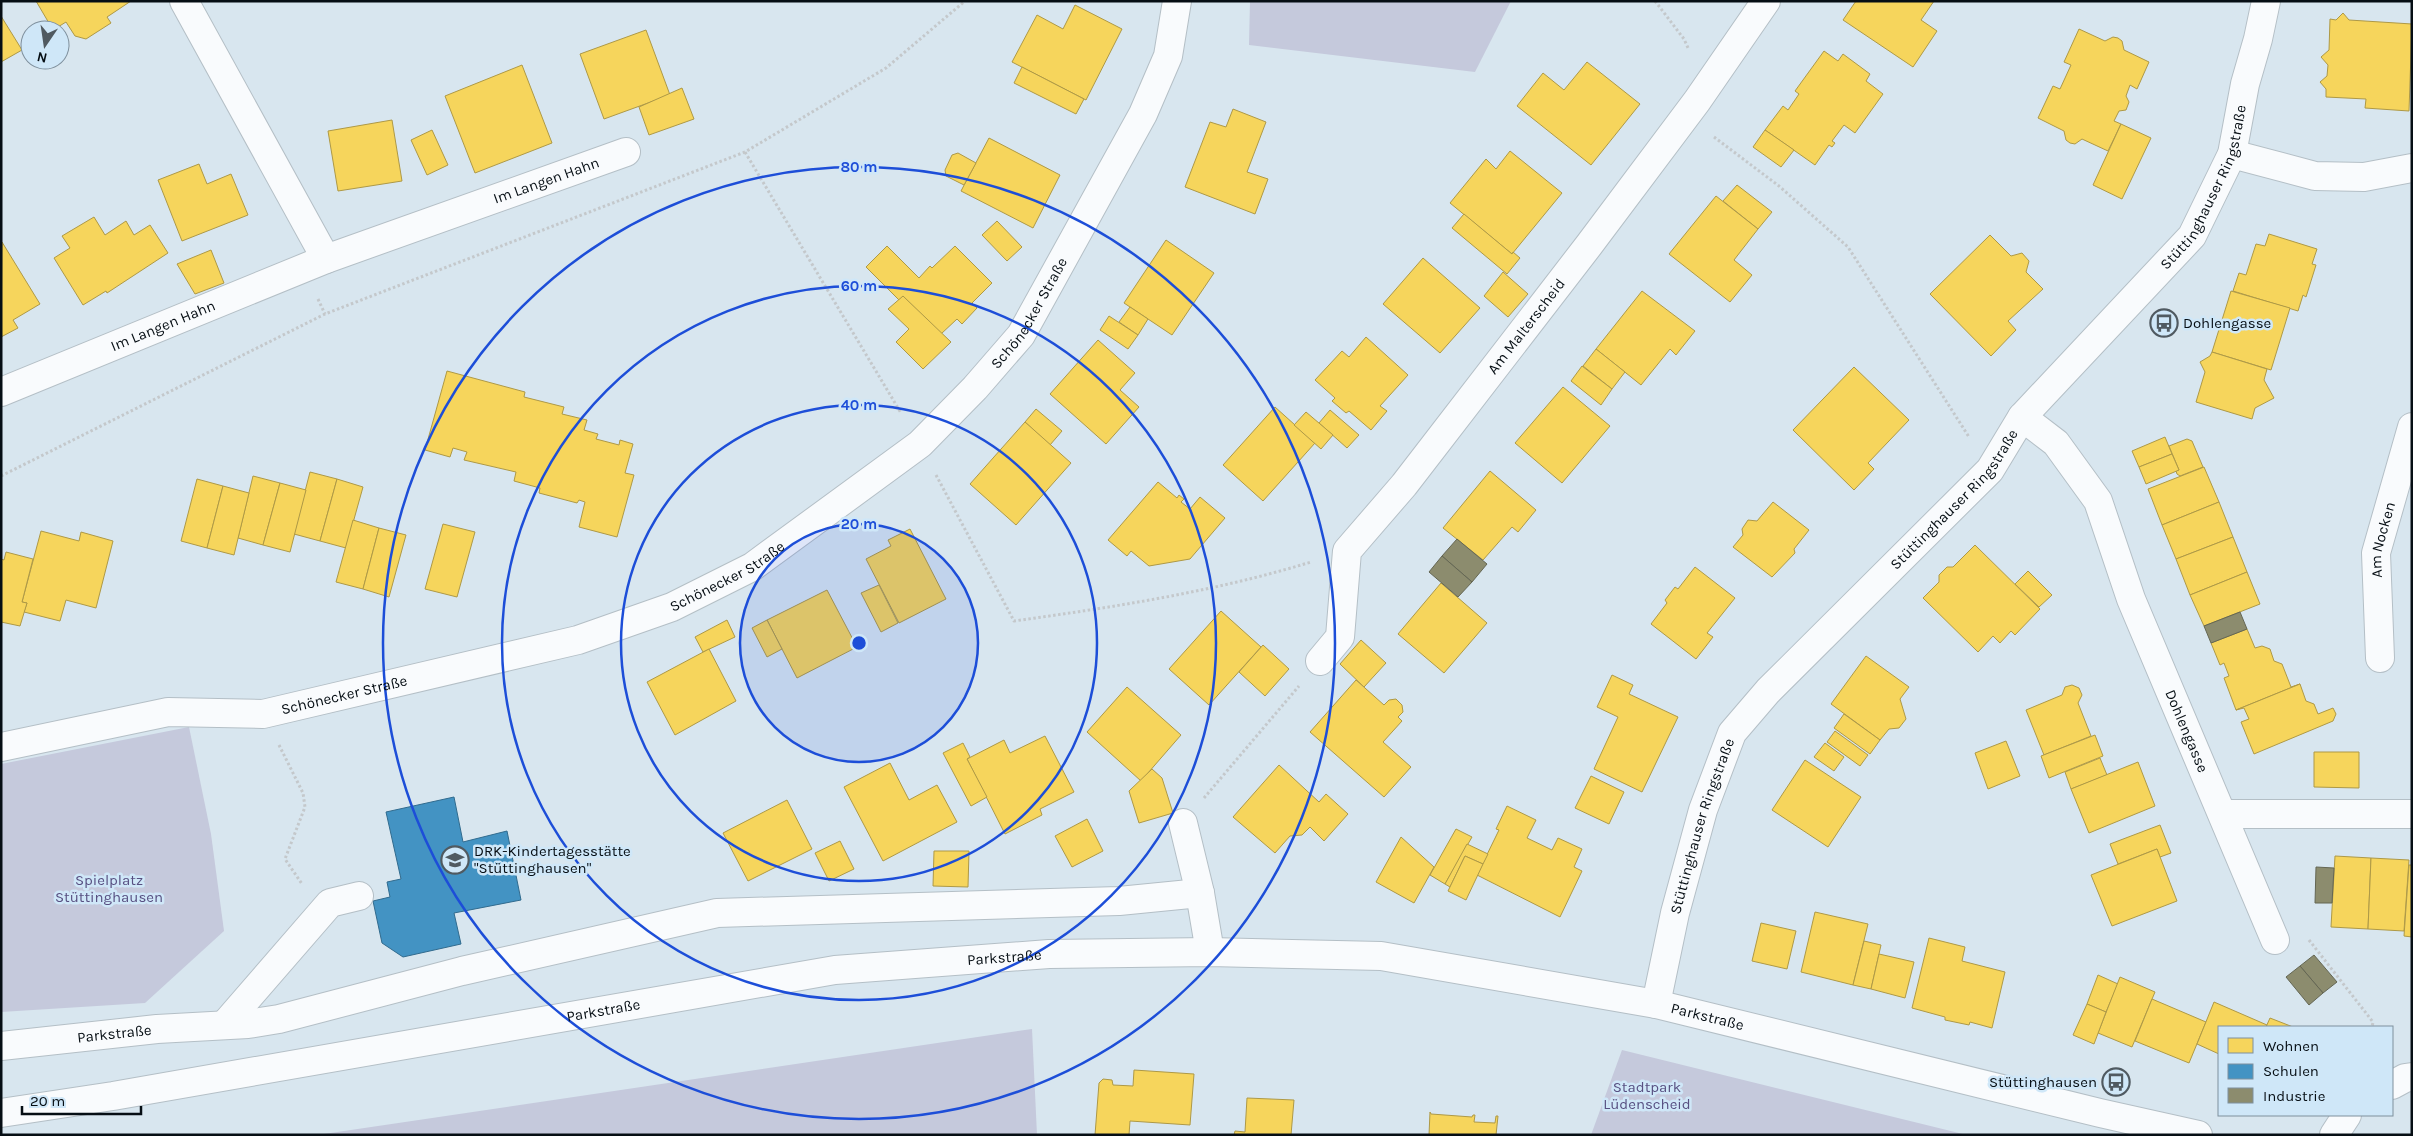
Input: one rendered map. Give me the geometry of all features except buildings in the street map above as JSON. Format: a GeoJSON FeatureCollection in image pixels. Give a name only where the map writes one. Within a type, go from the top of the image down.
{"type":"FeatureCollection","features":[{"type":"Feature","properties":{"kind":"street"},"geometry":{"type":"LineString","coordinates":[[184,1],[326,259]]}},
{"type":"Feature","properties":{"kind":"street","name":"Schönecker Straße"},"geometry":{"type":"LineString","coordinates":[[1,747],[168,712],[263,714],[578,640],[672,607],[752,567],[920,444],[975,388],[1021,335],[1143,114],[1168,56],[1177,1]]}},
{"type":"Feature","properties":{"kind":"street","name":"Am Malterscheid"},"geometry":{"type":"LineString","coordinates":[[1347,551],[1404,485],[1691,108],[1766,1]]}},
{"type":"Feature","properties":{"kind":"street","name":"Stüttinghauser Ringstraße"},"geometry":{"type":"LineString","coordinates":[[1656,1004],[1675,913],[1701,819],[1732,734],[1768,691],[1990,470],[2022,416],[2192,236],[2232,154],[2245,84],[2258,40],[2266,1]]}},
{"type":"Feature","properties":{"kind":"street","name":"Im Langen Hahn"},"geometry":{"type":"LineString","coordinates":[[1,392],[326,259],[626,152]]}},
{"type":"Feature","properties":{"kind":"street"},"geometry":{"type":"LineString","coordinates":[[2232,154],[2315,176],[2364,177],[2412,168]]}},
{"type":"Feature","properties":{"kind":"street","name":"Dohlengasse"},"geometry":{"type":"LineString","coordinates":[[2022,416],[2056,443],[2098,501],[2131,599],[2276,940]]}},
{"type":"Feature","properties":{"kind":"street","name":"Am Nocken"},"geometry":{"type":"LineString","coordinates":[[2380,658],[2376,553],[2412,427]]}},
{"type":"Feature","properties":{"kind":"street"},"geometry":{"type":"LineString","coordinates":[[1320,661],[1340,637],[1347,551]]}},
{"type":"Feature","properties":{"kind":"street"},"geometry":{"type":"LineString","coordinates":[[2223,814],[2412,814]]}},
{"type":"Feature","properties":{"kind":"street"},"geometry":{"type":"LineString","coordinates":[[1183,823],[1200,893],[1210,952]]}},
{"type":"Feature","properties":{"kind":"street","name":"Parkstraße"},"geometry":{"type":"LineString","coordinates":[[1,1046],[226,1023],[248,1024],[279,1019],[462,971],[717,913],[1119,901],[1200,893]]}},
{"type":"Feature","properties":{"kind":"street"},"geometry":{"type":"LineString","coordinates":[[226,1023],[330,902],[359,896]]}},
{"type":"Feature","properties":{"kind":"street","name":"Parkstraße"},"geometry":{"type":"LineString","coordinates":[[1,1113],[113,1096],[835,970],[1048,954],[1210,952],[1381,956],[1656,1004],[2100,1113],[2198,1135]]}},
{"type":"Feature","properties":{"kind":"street"},"geometry":{"type":"LineString","coordinates":[[2393,1084],[2405,1078],[2412,1077]]}},
{"type":"Feature","properties":{"kind":"street"},"geometry":{"type":"LineString","coordinates":[[2334,1135],[2346,1116]]}},
{"type":"Feature","properties":{"kind":"path"},"geometry":{"type":"LineString","coordinates":[[1,476],[325,314],[745,152],[886,68],[965,1]]}},
{"type":"Feature","properties":{"kind":"path"},"geometry":{"type":"LineString","coordinates":[[1655,1],[1684,40],[1698,69],[1691,108],[1848,247],[1990,470]]}},
{"type":"Feature","properties":{"kind":"path"},"geometry":{"type":"LineString","coordinates":[[745,152],[920,444],[1014,621],[1124,606],[1249,580],[1347,551]]}},
{"type":"Feature","properties":{"kind":"path"},"geometry":{"type":"LineString","coordinates":[[1183,823],[1320,661]]}},
{"type":"Feature","properties":{"kind":"path"},"geometry":{"type":"LineString","coordinates":[[263,714],[303,793],[305,807],[285,859],[302,884],[327,893],[333,902]]}},
{"type":"Feature","properties":{"kind":"path"},"geometry":{"type":"LineString","coordinates":[[2276,940],[2299,928],[2373,1022],[2372,1026]]}},
{"type":"Feature","properties":{"kind":"green space"},"geometry":{"type":"Polygon","coordinates":[[[1250,1],[1511,1],[1475,72],[1249,45],[1250,1]]]}},
{"type":"Feature","properties":{"kind":"green space","name":"Spielplatz Stüttinghausen"},"geometry":{"type":"Polygon","coordinates":[[[189,727],[211,834],[224,931],[145,1003],[1,1012],[1,764],[189,727]]]}},
{"type":"Feature","properties":{"kind":"green space"},"geometry":{"type":"Polygon","coordinates":[[[1032,1029],[1037,1135],[317,1135],[1032,1029]]]}},
{"type":"Feature","properties":{"kind":"green space","name":"Stadtpark Lüdenscheid"},"geometry":{"type":"Polygon","coordinates":[[[1622,1050],[1967,1135],[1591,1135],[1622,1050]]]}},
{"type":"Feature","properties":{"kind":"place","name":"Dohlengasse"},"geometry":{"type":"Point","coordinates":[2164,323]}},
{"type":"Feature","properties":{"kind":"place","name":"DRK-Kindertagesstätte \"Stüttinghausen\""},"geometry":{"type":"Point","coordinates":[455,860]}},
{"type":"Feature","properties":{"kind":"place","name":"Stüttinghausen"},"geometry":{"type":"Point","coordinates":[2116,1082]}}]}
